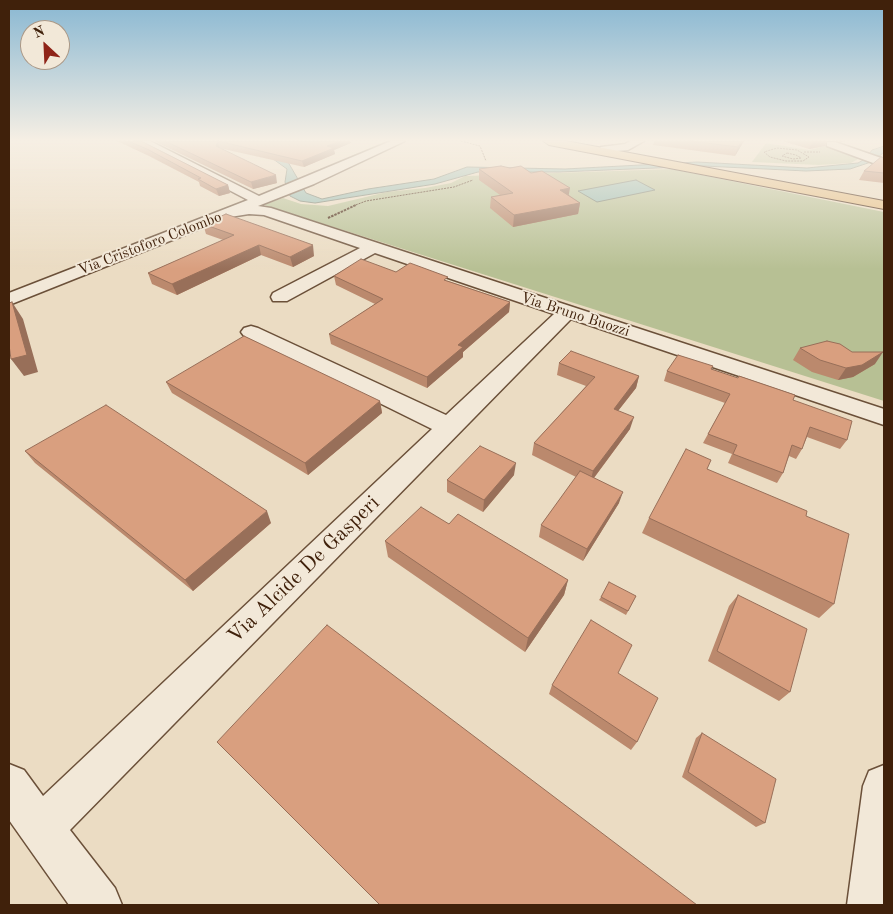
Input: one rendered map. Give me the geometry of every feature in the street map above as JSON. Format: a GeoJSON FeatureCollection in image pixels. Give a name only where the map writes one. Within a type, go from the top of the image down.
{"type":"FeatureCollection","features":[{"type":"Feature","properties":{"kind":"main road"},"geometry":{"type":"LineString","coordinates":[[775,184],[884,205]]}},
{"type":"Feature","properties":{"kind":"street"},"geometry":{"type":"LineString","coordinates":[[232,184],[265,199]]}},
{"type":"Feature","properties":{"kind":"street","name":"Via Cristoforo Colombo"},"geometry":{"type":"LineString","coordinates":[[9,292],[265,199],[298,184]]}},
{"type":"Feature","properties":{"kind":"street","name":"Via Bruno Buozzi"},"geometry":{"type":"LineString","coordinates":[[230,213],[248,210],[265,199],[312,227],[884,417]]}},
{"type":"Feature","properties":{"kind":"street","name":"Via Cristoforo Colombo"},"geometry":{"type":"LineString","coordinates":[[9,300],[230,213]]}},
{"type":"Feature","properties":{"kind":"street"},"geometry":{"type":"LineString","coordinates":[[280,297],[373,247]]}},
{"type":"Feature","properties":{"kind":"street","name":"Via Alcide De Gasperi"},"geometry":{"type":"LineString","coordinates":[[41,828],[567,312]]}},
{"type":"Feature","properties":{"kind":"street"},"geometry":{"type":"LineString","coordinates":[[251,332],[450,427]]}},
{"type":"Feature","properties":{"kind":"street"},"geometry":{"type":"LineString","coordinates":[[9,785],[98,905]]}},
{"type":"Feature","properties":{"kind":"street"},"geometry":{"type":"LineString","coordinates":[[872,905],[884,786]]}},
{"type":"Feature","properties":{"kind":"path"},"geometry":{"type":"LineString","coordinates":[[312,227],[341,210],[366,201],[454,187],[463,184]]}},
{"type":"Feature","properties":{"kind":"green space"},"geometry":{"type":"Polygon","coordinates":[[[448,184],[744,184],[884,212],[884,401],[264,205],[283,198],[301,204],[328,206],[387,192],[448,184]]]}},
{"type":"Feature","properties":{"kind":"water"},"geometry":{"type":"Polygon","coordinates":[[[286,184],[301,184],[306,193],[322,199],[403,184],[436,184],[315,203],[300,201],[290,196],[286,184]]]}},
{"type":"Feature","properties":{"kind":"water"},"geometry":{"type":"Polygon","coordinates":[[[617,184],[643,184],[655,190],[597,202],[578,191],[617,184]]]}},
{"type":"Feature","properties":{"kind":"building"},"geometry":{"type":"Polygon","coordinates":[[[206,184],[228,185],[216,189],[206,184]]]}},
{"type":"Feature","properties":{"kind":"building"},"geometry":{"type":"Polygon","coordinates":[[[500,184],[563,184],[570,188],[560,190],[580,203],[514,215],[491,197],[513,193],[500,184]]]}},
{"type":"Feature","properties":{"kind":"building"},"geometry":{"type":"Polygon","coordinates":[[[226,214],[313,245],[290,257],[259,245],[172,284],[148,273],[234,235],[203,224],[226,214]]]}},
{"type":"Feature","properties":{"kind":"building"},"geometry":{"type":"Polygon","coordinates":[[[361,259],[396,272],[410,263],[448,277],[444,280],[510,302],[458,345],[463,347],[427,377],[329,334],[383,299],[334,276],[361,259]]]}},
{"type":"Feature","properties":{"kind":"building"},"geometry":{"type":"Polygon","coordinates":[[[12,302],[27,355],[11,359],[9,303],[12,302]]]}},
{"type":"Feature","properties":{"kind":"building"},"geometry":{"type":"Polygon","coordinates":[[[244,336],[380,401],[305,463],[166,382],[244,336]]]}},
{"type":"Feature","properties":{"kind":"building"},"geometry":{"type":"Polygon","coordinates":[[[827,341],[840,344],[852,352],[883,352],[862,365],[846,368],[820,360],[800,348],[827,341]]]}},
{"type":"Feature","properties":{"kind":"building"},"geometry":{"type":"Polygon","coordinates":[[[571,351],[639,376],[614,409],[634,417],[593,471],[534,443],[595,377],[559,363],[571,351]]]}},
{"type":"Feature","properties":{"kind":"building"},"geometry":{"type":"Polygon","coordinates":[[[678,355],[713,366],[711,369],[738,378],[739,376],[795,395],[793,400],[852,421],[847,440],[810,427],[802,449],[792,445],[783,473],[733,454],[737,445],[708,434],[730,394],[667,371],[678,355]]]}},
{"type":"Feature","properties":{"kind":"building"},"geometry":{"type":"Polygon","coordinates":[[[106,405],[267,511],[185,580],[25,451],[106,405]]]}},
{"type":"Feature","properties":{"kind":"building"},"geometry":{"type":"Polygon","coordinates":[[[480,446],[516,463],[484,500],[447,480],[480,446]]]}},
{"type":"Feature","properties":{"kind":"building"},"geometry":{"type":"Polygon","coordinates":[[[686,449],[711,460],[707,469],[807,511],[806,516],[849,534],[834,604],[649,518],[686,449]]]}},
{"type":"Feature","properties":{"kind":"building"},"geometry":{"type":"Polygon","coordinates":[[[580,471],[623,492],[587,549],[541,525],[580,471]]]}},
{"type":"Feature","properties":{"kind":"building"},"geometry":{"type":"Polygon","coordinates":[[[421,507],[449,524],[458,514],[568,580],[528,638],[385,541],[421,507]]]}},
{"type":"Feature","properties":{"kind":"building"},"geometry":{"type":"Polygon","coordinates":[[[609,582],[636,596],[628,611],[601,597],[609,582]]]}},
{"type":"Feature","properties":{"kind":"building"},"geometry":{"type":"Polygon","coordinates":[[[738,595],[807,629],[790,692],[717,651],[738,595]]]}},
{"type":"Feature","properties":{"kind":"building"},"geometry":{"type":"Polygon","coordinates":[[[591,620],[632,645],[618,673],[658,698],[637,742],[552,685],[591,620]]]}},
{"type":"Feature","properties":{"kind":"building"},"geometry":{"type":"Polygon","coordinates":[[[327,625],[697,905],[380,905],[217,742],[327,625]]]}},
{"type":"Feature","properties":{"kind":"building"},"geometry":{"type":"Polygon","coordinates":[[[702,733],[776,779],[765,823],[688,772],[702,733]]]}}]}
